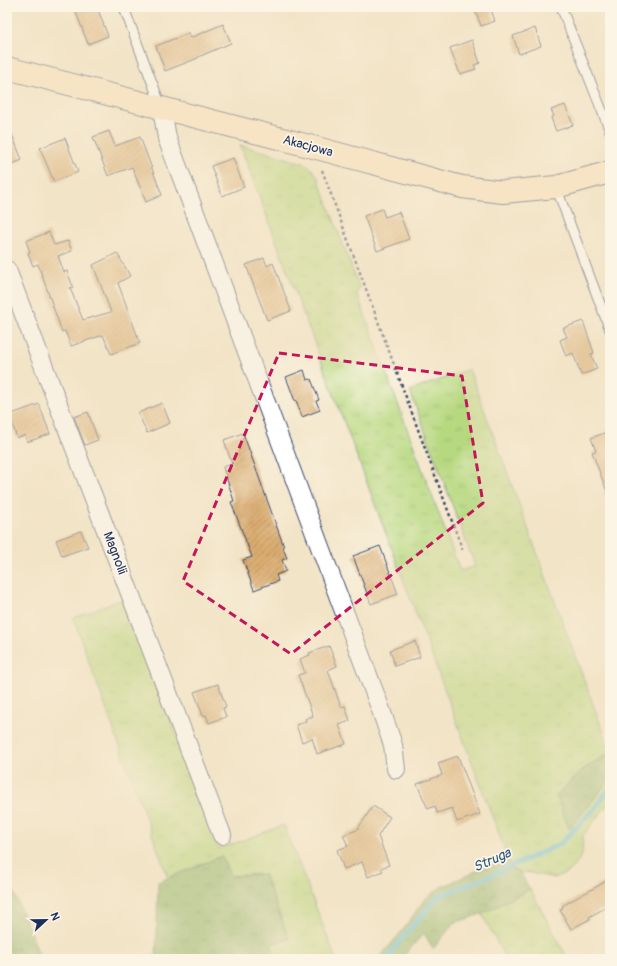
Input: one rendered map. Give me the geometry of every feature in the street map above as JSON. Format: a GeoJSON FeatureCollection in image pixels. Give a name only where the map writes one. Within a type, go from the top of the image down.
{"type":"FeatureCollection","features":[{"type":"Feature","properties":{"kind":"street","name":"Akacjowa"},"geometry":{"type":"LineString","coordinates":[[7,68],[462,187],[503,192],[556,187],[610,172]]}},
{"type":"Feature","properties":{"kind":"street"},"geometry":{"type":"LineString","coordinates":[[162,109],[167,138],[381,710],[393,745],[396,769]]}},
{"type":"Feature","properties":{"kind":"street","name":"Magnolii"},"geometry":{"type":"LineString","coordinates":[[7,270],[222,835]]}},
{"type":"Feature","properties":{"kind":"lane"},"geometry":{"type":"LineString","coordinates":[[561,7],[610,131]]}},
{"type":"Feature","properties":{"kind":"lane"},"geometry":{"type":"LineString","coordinates":[[124,8],[162,109]]}},
{"type":"Feature","properties":{"kind":"lane"},"geometry":{"type":"LineString","coordinates":[[556,187],[610,330]]}},
{"type":"Feature","properties":{"kind":"path"},"geometry":{"type":"LineString","coordinates":[[313,147],[463,551]]}},
{"type":"Feature","properties":{"kind":"highlighted area"},"geometry":{"type":"Polygon","coordinates":[[[279,353],[462,376],[483,503],[291,654],[183,581],[279,353]]]}},
{"type":"Feature","properties":{"kind":"green space"},"geometry":{"type":"Polygon","coordinates":[[[240,145],[307,164],[317,175],[359,287],[357,294],[460,571],[475,566],[410,391],[469,369],[610,750],[610,752],[578,773],[569,829],[610,779],[610,802],[583,835],[582,856],[569,872],[555,878],[526,872],[522,874],[519,871],[512,869],[240,145]]]}},
{"type":"Feature","properties":{"kind":"green space"},"geometry":{"type":"Polygon","coordinates":[[[125,598],[219,849],[284,825],[336,959],[276,959],[270,944],[289,939],[264,874],[230,876],[222,856],[168,878],[73,618],[125,598]]]}},
{"type":"Feature","properties":{"kind":"green space"},"geometry":{"type":"Polygon","coordinates":[[[610,752],[610,779],[569,829],[556,796],[578,773],[610,752]]]}},
{"type":"Feature","properties":{"kind":"green space"},"geometry":{"type":"Polygon","coordinates":[[[222,856],[230,876],[264,874],[289,939],[271,944],[276,959],[156,959],[158,882],[222,856]]]}},
{"type":"Feature","properties":{"kind":"green space"},"geometry":{"type":"Polygon","coordinates":[[[507,857],[512,869],[519,871],[530,889],[482,914],[454,923],[433,949],[424,933],[401,959],[378,959],[403,930],[424,900],[441,887],[507,857]]]}},
{"type":"Feature","properties":{"kind":"green space"},"geometry":{"type":"Polygon","coordinates":[[[7,875],[41,959],[7,959],[7,875]]]}},
{"type":"Feature","properties":{"kind":"green space"},"geometry":{"type":"Polygon","coordinates":[[[530,889],[568,959],[506,959],[482,914],[530,889]]]}},
{"type":"Feature","properties":{"kind":"building"},"geometry":{"type":"Polygon","coordinates":[[[74,7],[97,7],[108,36],[88,44],[74,7]]]}},
{"type":"Feature","properties":{"kind":"building"},"geometry":{"type":"Polygon","coordinates":[[[474,7],[490,7],[495,21],[481,26],[474,7]]]}},
{"type":"Feature","properties":{"kind":"building"},"geometry":{"type":"Polygon","coordinates":[[[223,24],[231,43],[165,71],[156,46],[189,33],[190,38],[223,24]]]}},
{"type":"Feature","properties":{"kind":"building"},"geometry":{"type":"Polygon","coordinates":[[[535,28],[541,46],[519,54],[513,36],[535,28]]]}},
{"type":"Feature","properties":{"kind":"building"},"geometry":{"type":"Polygon","coordinates":[[[472,40],[480,63],[474,65],[476,69],[460,74],[450,48],[472,40]]]}},
{"type":"Feature","properties":{"kind":"building"},"geometry":{"type":"Polygon","coordinates":[[[565,105],[573,125],[556,131],[551,118],[554,116],[551,110],[565,105]]]}},
{"type":"Feature","properties":{"kind":"building"},"geometry":{"type":"Polygon","coordinates":[[[7,124],[22,160],[7,166],[7,124]]]}},
{"type":"Feature","properties":{"kind":"building"},"geometry":{"type":"Polygon","coordinates":[[[109,131],[115,146],[140,137],[162,195],[146,202],[132,167],[108,176],[93,137],[109,131]]]}},
{"type":"Feature","properties":{"kind":"building"},"geometry":{"type":"Polygon","coordinates":[[[65,138],[78,172],[54,182],[40,148],[65,138]]]}},
{"type":"Feature","properties":{"kind":"building"},"geometry":{"type":"Polygon","coordinates":[[[233,158],[244,187],[222,196],[211,166],[233,158]]]}},
{"type":"Feature","properties":{"kind":"building"},"geometry":{"type":"Polygon","coordinates":[[[382,209],[385,217],[399,212],[409,239],[377,251],[364,216],[382,209]]]}},
{"type":"Feature","properties":{"kind":"building"},"geometry":{"type":"Polygon","coordinates":[[[49,232],[54,245],[68,241],[72,251],[58,256],[64,272],[67,271],[73,287],[70,288],[83,320],[111,312],[93,265],[117,253],[130,276],[118,283],[140,343],[111,354],[103,335],[71,346],[65,331],[62,332],[38,264],[33,266],[28,253],[30,252],[26,241],[49,232]]]}},
{"type":"Feature","properties":{"kind":"building"},"geometry":{"type":"Polygon","coordinates":[[[264,258],[267,266],[273,263],[291,311],[267,320],[246,265],[264,258]]]}},
{"type":"Feature","properties":{"kind":"building"},"geometry":{"type":"Polygon","coordinates":[[[583,321],[594,353],[591,354],[597,369],[581,375],[573,353],[566,356],[560,340],[567,337],[563,328],[583,321]]]}},
{"type":"Feature","properties":{"kind":"building"},"geometry":{"type":"Polygon","coordinates":[[[304,370],[307,380],[311,379],[319,400],[316,401],[320,410],[302,417],[286,377],[304,370]]]}},
{"type":"Feature","properties":{"kind":"building"},"geometry":{"type":"Polygon","coordinates":[[[162,403],[170,423],[147,433],[138,413],[162,403]]]}},
{"type":"Feature","properties":{"kind":"building"},"geometry":{"type":"Polygon","coordinates":[[[39,404],[50,434],[27,442],[25,435],[17,438],[9,415],[39,404]]]}},
{"type":"Feature","properties":{"kind":"building"},"geometry":{"type":"Polygon","coordinates":[[[88,412],[98,440],[85,445],[74,417],[88,412]]]}},
{"type":"Feature","properties":{"kind":"building"},"geometry":{"type":"Polygon","coordinates":[[[610,431],[609,497],[592,452],[596,451],[591,438],[610,431]]]}},
{"type":"Feature","properties":{"kind":"building"},"geometry":{"type":"Polygon","coordinates":[[[243,433],[287,558],[282,560],[286,571],[276,575],[278,581],[254,590],[243,560],[252,557],[231,502],[234,501],[223,467],[232,464],[224,440],[243,433]]]}},
{"type":"Feature","properties":{"kind":"building"},"geometry":{"type":"Polygon","coordinates":[[[81,531],[88,547],[62,556],[56,540],[81,531]]]}},
{"type":"Feature","properties":{"kind":"building"},"geometry":{"type":"Polygon","coordinates":[[[380,546],[398,594],[371,604],[353,556],[380,546]]]}},
{"type":"Feature","properties":{"kind":"building"},"geometry":{"type":"Polygon","coordinates":[[[415,641],[420,657],[395,666],[390,650],[415,641]]]}},
{"type":"Feature","properties":{"kind":"building"},"geometry":{"type":"Polygon","coordinates":[[[329,646],[337,666],[328,670],[341,707],[345,706],[350,721],[339,725],[346,744],[317,754],[312,738],[302,742],[296,725],[313,716],[298,675],[305,673],[300,659],[310,655],[309,653],[329,646]]]}},
{"type":"Feature","properties":{"kind":"building"},"geometry":{"type":"Polygon","coordinates":[[[218,684],[226,707],[223,708],[226,717],[209,723],[206,715],[203,716],[194,692],[218,684]]]}},
{"type":"Feature","properties":{"kind":"building"},"geometry":{"type":"Polygon","coordinates":[[[458,756],[480,814],[457,822],[452,808],[437,813],[435,806],[428,809],[417,784],[442,775],[438,763],[458,756]]]}},
{"type":"Feature","properties":{"kind":"building"},"geometry":{"type":"Polygon","coordinates":[[[373,806],[390,817],[378,836],[389,865],[381,868],[383,871],[368,877],[362,862],[344,869],[337,850],[348,846],[343,835],[357,830],[373,806]]]}},
{"type":"Feature","properties":{"kind":"building"},"geometry":{"type":"Polygon","coordinates":[[[610,879],[610,905],[589,917],[590,919],[571,929],[560,910],[563,908],[562,906],[610,879]]]}},
{"type":"Feature","properties":{"kind":"waterway","name":"Struga"},"geometry":{"type":"LineString","coordinates":[[386,959],[439,896],[492,875],[560,844],[594,809],[610,788]]}}]}
